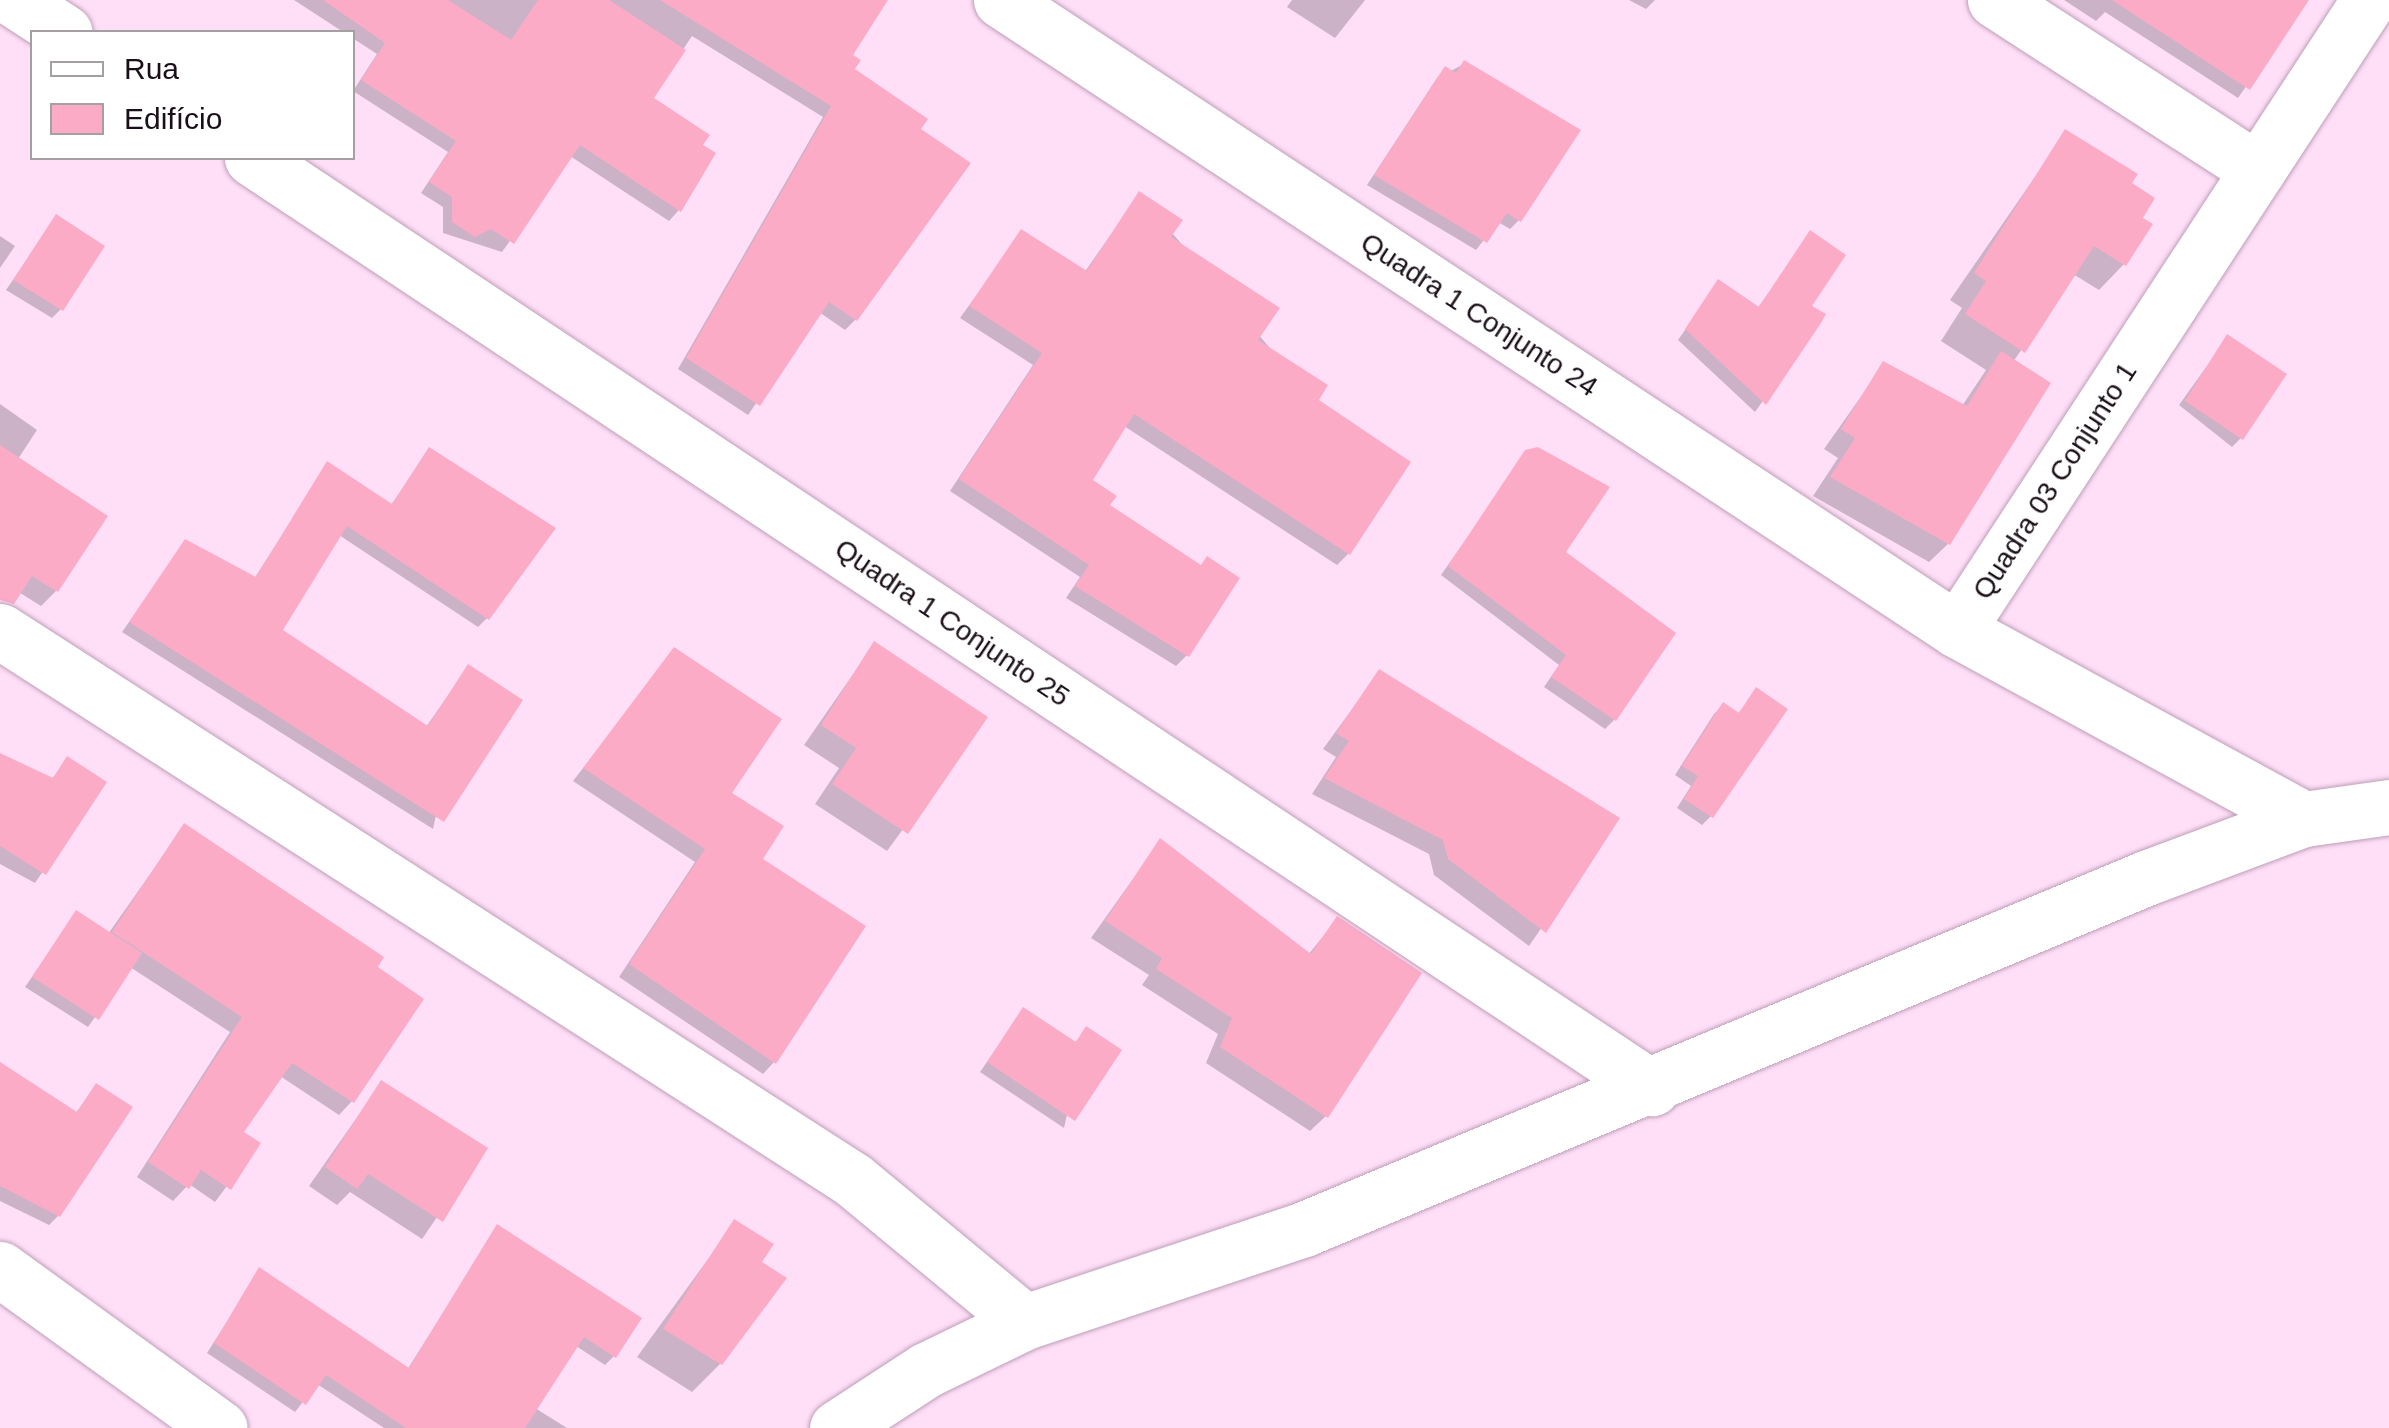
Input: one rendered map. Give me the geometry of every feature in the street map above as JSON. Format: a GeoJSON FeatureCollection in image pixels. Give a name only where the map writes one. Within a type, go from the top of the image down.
{"type":"FeatureCollection","features":[{"type":"Feature","properties":{"kind":"street"},"geometry":{"type":"LineString","coordinates":[[16,0],[61,30]]}},
{"type":"Feature","properties":{"kind":"street","name":"Quadra 1 Conjunto 24"},"geometry":{"type":"LineString","coordinates":[[1001,0],[1957,630]]}},
{"type":"Feature","properties":{"kind":"street"},"geometry":{"type":"LineString","coordinates":[[1995,0],[2258,170]]}},
{"type":"Feature","properties":{"kind":"street","name":"Quadra 03 Conjunto 1"},"geometry":{"type":"LineString","coordinates":[[2304,819],[1957,630],[2368,0]]}},
{"type":"Feature","properties":{"kind":"street","name":"Quadra 1 Conjunto 25"},"geometry":{"type":"LineString","coordinates":[[255,160],[1652,1088]]}},
{"type":"Feature","properties":{"kind":"street"},"geometry":{"type":"LineString","coordinates":[[0,631],[852,1180],[1025,1322]]}},
{"type":"Feature","properties":{"kind":"street"},"geometry":{"type":"LineString","coordinates":[[838,1428],[926,1370],[1025,1322],[1304,1229],[1652,1088],[2018,928],[2304,819],[2389,806]]}},
{"type":"Feature","properties":{"kind":"street"},"geometry":{"type":"LineString","coordinates":[[0,1269],[220,1428]]}},
{"type":"Feature","properties":{"kind":"building"},"geometry":{"type":"Polygon","coordinates":[[[323,0],[448,0],[511,40],[538,0],[609,0],[686,50],[654,98],[710,135],[703,145],[716,153],[681,212],[580,145],[514,244],[491,229],[475,237],[452,222],[452,197],[429,182],[456,141],[361,80],[385,43],[323,0]]]}},
{"type":"Feature","properties":{"kind":"building"},"geometry":{"type":"Polygon","coordinates":[[[660,0],[888,0],[853,55],[861,60],[855,69],[928,119],[921,129],[971,163],[857,321],[829,302],[760,406],[686,358],[831,106],[660,0]]]}},
{"type":"Feature","properties":{"kind":"building"},"geometry":{"type":"Polygon","coordinates":[[[2112,0],[2309,0],[2250,90],[2112,0]]]}},
{"type":"Feature","properties":{"kind":"building"},"geometry":{"type":"Polygon","coordinates":[[[1464,60],[1581,130],[1521,222],[1507,213],[1487,243],[1374,175],[1445,66],[1456,73],[1464,60]]]}},
{"type":"Feature","properties":{"kind":"building"},"geometry":{"type":"Polygon","coordinates":[[[2065,129],[2138,174],[2132,183],[2155,198],[2143,218],[2153,224],[2126,266],[2094,246],[2025,353],[1965,314],[1986,281],[1974,273],[2065,129]]]}},
{"type":"Feature","properties":{"kind":"building"},"geometry":{"type":"Polygon","coordinates":[[[1139,191],[1183,220],[1171,237],[1280,308],[1258,340],[1328,385],[1319,400],[1411,462],[1350,555],[1134,414],[1093,480],[1117,496],[1110,505],[1201,565],[1207,556],[1240,578],[1189,657],[1075,586],[1089,565],[959,479],[1042,353],[969,306],[1021,229],[1087,271],[1139,191]]]}},
{"type":"Feature","properties":{"kind":"building"},"geometry":{"type":"Polygon","coordinates":[[[56,214],[105,246],[63,311],[13,280],[56,214]]]}},
{"type":"Feature","properties":{"kind":"building"},"geometry":{"type":"Polygon","coordinates":[[[1810,230],[1846,255],[1812,306],[1826,314],[1766,405],[1685,329],[1718,279],[1759,307],[1810,230]]]}},
{"type":"Feature","properties":{"kind":"building"},"geometry":{"type":"Polygon","coordinates":[[[2227,334],[2287,374],[2243,440],[2185,401],[2227,334]]]}},
{"type":"Feature","properties":{"kind":"building"},"geometry":{"type":"Polygon","coordinates":[[[2001,351],[2051,383],[1950,545],[1830,477],[1855,438],[1841,429],[1883,361],[1967,406],[2001,351]]]}},
{"type":"Feature","properties":{"kind":"building"},"geometry":{"type":"Polygon","coordinates":[[[0,445],[108,516],[58,592],[32,576],[14,604],[0,600],[0,445]]]}},
{"type":"Feature","properties":{"kind":"building"},"geometry":{"type":"Polygon","coordinates":[[[429,447],[556,528],[489,620],[347,526],[283,630],[428,726],[468,664],[523,700],[444,822],[129,622],[185,539],[256,577],[327,461],[392,504],[429,447]]]}},
{"type":"Feature","properties":{"kind":"building"},"geometry":{"type":"Polygon","coordinates":[[[1538,447],[1610,487],[1566,552],[1676,633],[1616,721],[1551,677],[1566,655],[1448,566],[1525,450],[1538,447]]]}},
{"type":"Feature","properties":{"kind":"building"},"geometry":{"type":"Polygon","coordinates":[[[874,641],[988,717],[908,834],[832,784],[856,748],[821,725],[874,641]]]}},
{"type":"Feature","properties":{"kind":"building"},"geometry":{"type":"Polygon","coordinates":[[[674,647],[782,719],[732,793],[784,826],[763,859],[866,926],[776,1064],[629,964],[705,849],[583,768],[674,647]]]}},
{"type":"Feature","properties":{"kind":"building"},"geometry":{"type":"Polygon","coordinates":[[[1379,669],[1620,818],[1546,933],[1448,859],[1443,840],[1324,778],[1349,741],[1336,733],[1379,669]]]}},
{"type":"Feature","properties":{"kind":"building"},"geometry":{"type":"Polygon","coordinates":[[[1756,687],[1788,709],[1713,818],[1684,799],[1698,776],[1682,766],[1723,702],[1739,713],[1756,687]]]}},
{"type":"Feature","properties":{"kind":"building"},"geometry":{"type":"Polygon","coordinates":[[[0,753],[53,778],[67,756],[107,782],[46,875],[0,846],[0,753]]]}},
{"type":"Feature","properties":{"kind":"building"},"geometry":{"type":"Polygon","coordinates":[[[184,823],[384,957],[378,967],[424,999],[354,1103],[292,1063],[244,1132],[261,1143],[231,1190],[201,1170],[189,1189],[148,1162],[242,1017],[112,932],[184,823]]]}},
{"type":"Feature","properties":{"kind":"building"},"geometry":{"type":"Polygon","coordinates":[[[1160,838],[1311,954],[1337,916],[1422,973],[1328,1118],[1220,1047],[1232,1018],[1156,969],[1162,958],[1105,921],[1160,838]]]}},
{"type":"Feature","properties":{"kind":"building"},"geometry":{"type":"Polygon","coordinates":[[[76,910],[142,953],[99,1020],[32,977],[76,910]]]}},
{"type":"Feature","properties":{"kind":"building"},"geometry":{"type":"Polygon","coordinates":[[[1023,1007],[1076,1042],[1086,1026],[1122,1050],[1075,1121],[987,1062],[1023,1007]]]}},
{"type":"Feature","properties":{"kind":"building"},"geometry":{"type":"Polygon","coordinates":[[[0,1062],[77,1112],[96,1083],[133,1107],[60,1217],[0,1186],[0,1062]]]}},
{"type":"Feature","properties":{"kind":"building"},"geometry":{"type":"Polygon","coordinates":[[[381,1080],[488,1148],[443,1222],[368,1174],[357,1189],[325,1167],[381,1080]]]}},
{"type":"Feature","properties":{"kind":"building"},"geometry":{"type":"Polygon","coordinates":[[[734,1219],[774,1244],[762,1262],[787,1278],[722,1365],[663,1329],[734,1219]]]}},
{"type":"Feature","properties":{"kind":"building"},"geometry":{"type":"Polygon","coordinates":[[[497,1224],[642,1318],[616,1358],[584,1337],[525,1428],[406,1428],[326,1375],[306,1405],[214,1343],[259,1267],[409,1368],[497,1224]]]}}]}
